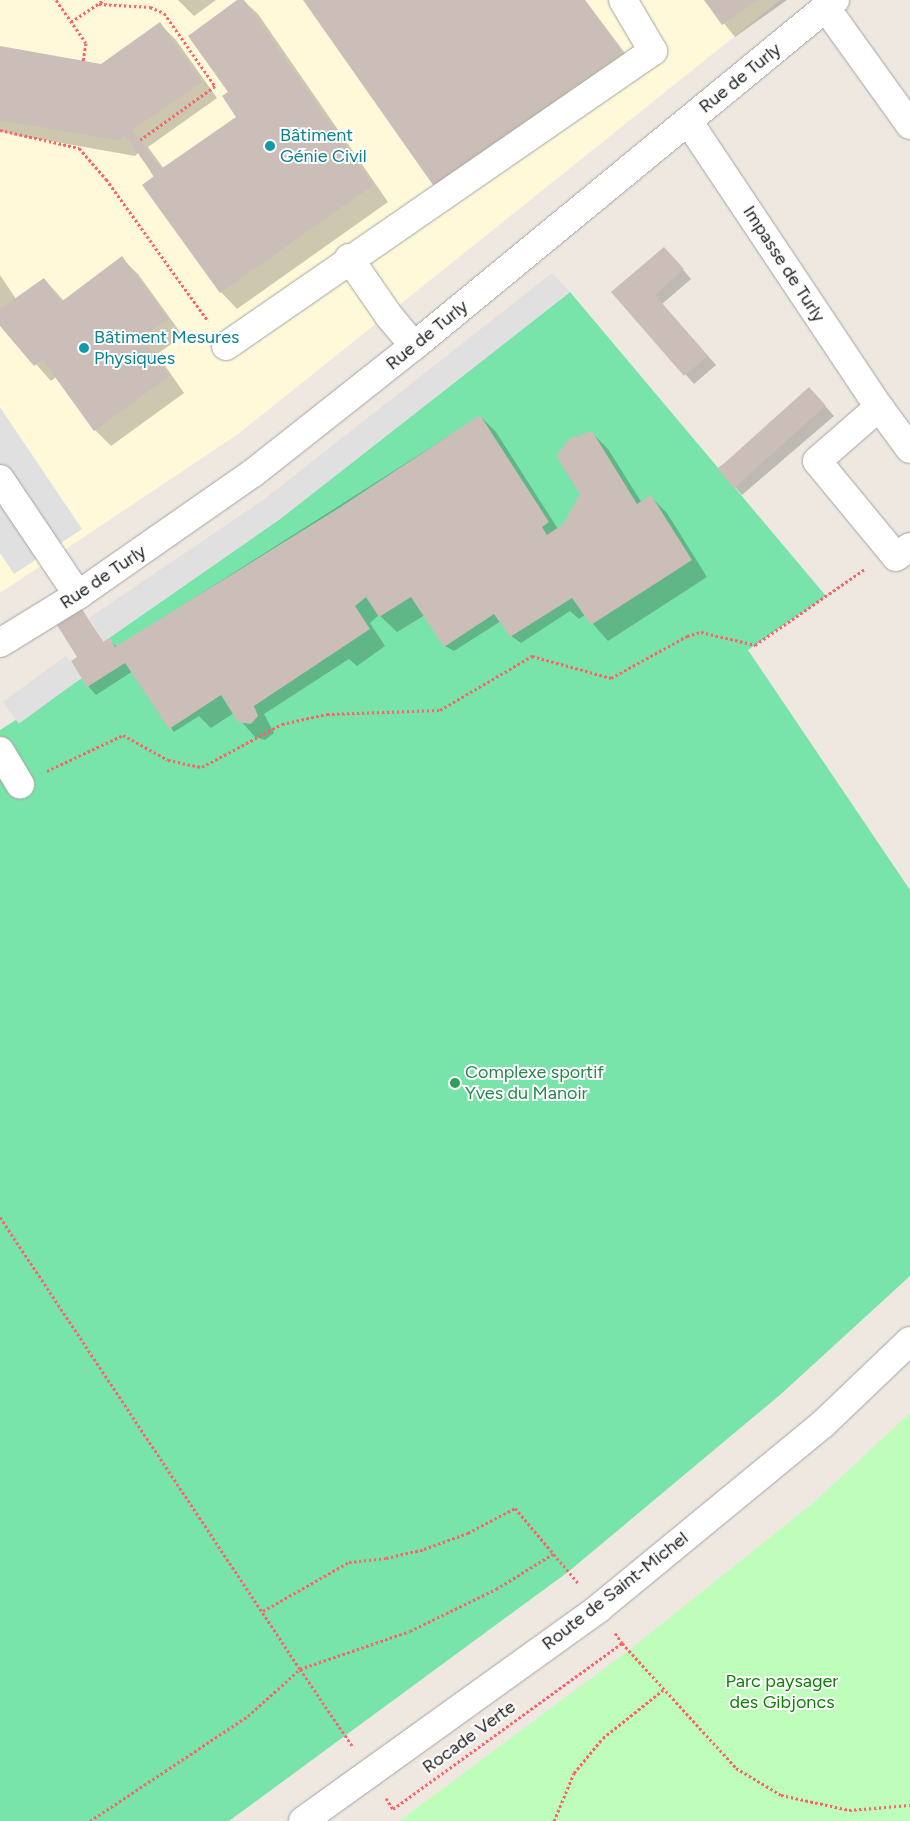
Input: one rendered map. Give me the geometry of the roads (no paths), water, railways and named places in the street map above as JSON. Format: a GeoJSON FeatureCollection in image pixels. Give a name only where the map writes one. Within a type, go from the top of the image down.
{"type":"FeatureCollection","features":[{"type":"Feature","properties":{"kind":"street"},"geometry":{"type":"LineString","coordinates":[[226,346],[349,258],[444,196],[653,51],[623,0]]}},
{"type":"Feature","properties":{"kind":"street"},"geometry":{"type":"LineString","coordinates":[[830,4],[910,126]]}},
{"type":"Feature","properties":{"kind":"street","name":"Rue de Turly"},"geometry":{"type":"LineString","coordinates":[[0,644],[78,595],[253,473],[414,346],[830,4]]}},
{"type":"Feature","properties":{"kind":"street","name":"Impasse de Turly"},"geometry":{"type":"LineString","coordinates":[[688,121],[879,407],[910,448]]}},
{"type":"Feature","properties":{"kind":"street"},"geometry":{"type":"LineString","coordinates":[[349,258],[414,346]]}},
{"type":"Feature","properties":{"kind":"street"},"geometry":{"type":"LineString","coordinates":[[879,407],[817,462],[901,549]]}},
{"type":"Feature","properties":{"kind":"street"},"geometry":{"type":"LineString","coordinates":[[0,479],[78,595]]}},
{"type":"Feature","properties":{"kind":"street"},"geometry":{"type":"LineString","coordinates":[[0,750],[20,784]]}},
{"type":"Feature","properties":{"kind":"street","name":"Route de Saint-Michel"},"geometry":{"type":"LineString","coordinates":[[303,1821],[598,1608],[824,1424],[910,1341]]}},
{"type":"Feature","properties":{"kind":"place","name":"Bâtiment Génie Civil"},"geometry":{"type":"Point","coordinates":[270,146]}},
{"type":"Feature","properties":{"kind":"place","name":"Bâtiment Mesures Physiques"},"geometry":{"type":"Point","coordinates":[84,348]}},
{"type":"Feature","properties":{"kind":"place","name":"Complexe sportif Yves du Manoir"},"geometry":{"type":"Point","coordinates":[455,1083]}},
{"type":"Feature","properties":{"kind":"park label","name":"Parc paysager des Gibjoncs"},"geometry":{"type":"Point","coordinates":[782,1692]}}]}
